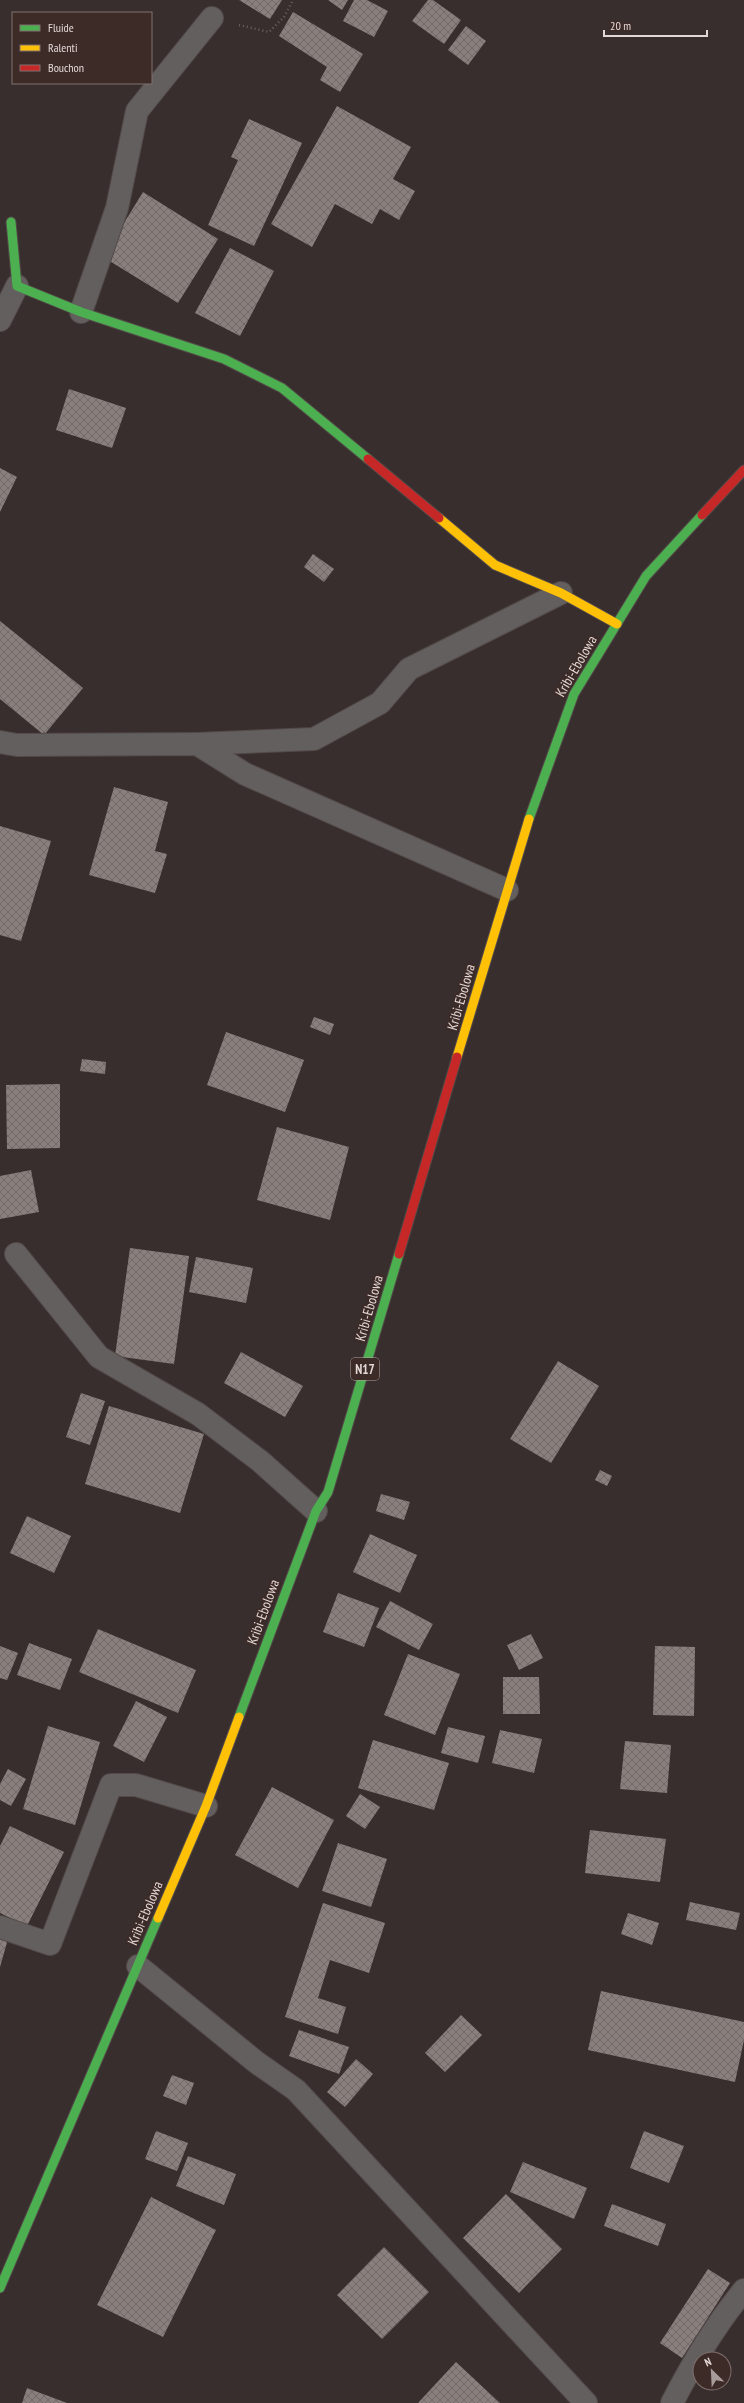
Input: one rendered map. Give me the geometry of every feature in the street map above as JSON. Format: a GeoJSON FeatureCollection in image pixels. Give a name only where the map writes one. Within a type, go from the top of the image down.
{"type":"FeatureCollection","features":[{"type":"Feature","properties":{"kind":"main road"},"geometry":{"type":"LineString","coordinates":[[11,222],[17,286],[81,312],[224,359],[282,388],[495,565],[562,593],[617,624]]}},
{"type":"Feature","properties":{"kind":"main road","name":"Kribi-Ebolowa"},"geometry":{"type":"LineString","coordinates":[[0,2288],[206,1806],[316,1511],[328,1492],[507,890],[535,801],[574,694],[646,576],[744,470]]}},
{"type":"Feature","properties":{"kind":"street"},"geometry":{"type":"LineString","coordinates":[[81,312],[117,208],[137,111],[212,18]]}},
{"type":"Feature","properties":{"kind":"street"},"geometry":{"type":"LineString","coordinates":[[0,320],[17,286]]}},
{"type":"Feature","properties":{"kind":"street"},"geometry":{"type":"LineString","coordinates":[[0,742],[17,745],[197,744],[314,738],[380,703],[409,669],[562,593]]}},
{"type":"Feature","properties":{"kind":"street"},"geometry":{"type":"LineString","coordinates":[[197,744],[245,774],[507,890]]}},
{"type":"Feature","properties":{"kind":"street"},"geometry":{"type":"LineString","coordinates":[[16,1254],[99,1357],[198,1414],[260,1461],[316,1511]]}},
{"type":"Feature","properties":{"kind":"street"},"geometry":{"type":"LineString","coordinates":[[0,1927],[50,1944],[111,1785],[136,1785],[206,1806]]}},
{"type":"Feature","properties":{"kind":"street"},"geometry":{"type":"LineString","coordinates":[[138,1966],[256,2062],[296,2090],[586,2403]]}},
{"type":"Feature","properties":{"kind":"street"},"geometry":{"type":"LineString","coordinates":[[672,2403],[683,2382],[729,2309],[744,2290]]}},
{"type":"Feature","properties":{"kind":"path"},"geometry":{"type":"LineString","coordinates":[[212,18],[268,32],[284,17],[293,0]]}},
{"type":"Feature","properties":{"kind":"building"},"geometry":{"type":"Polygon","coordinates":[[[239,0],[282,0],[270,19],[239,0]]]}},
{"type":"Feature","properties":{"kind":"building"},"geometry":{"type":"Polygon","coordinates":[[[328,0],[348,0],[342,10],[328,0]]]}},
{"type":"Feature","properties":{"kind":"building"},"geometry":{"type":"Polygon","coordinates":[[[354,0],[367,0],[388,11],[374,37],[343,21],[354,0]]]}},
{"type":"Feature","properties":{"kind":"building"},"geometry":{"type":"Polygon","coordinates":[[[428,0],[433,0],[461,20],[444,44],[412,21],[428,0]]]}},
{"type":"Feature","properties":{"kind":"building"},"geometry":{"type":"Polygon","coordinates":[[[293,12],[363,54],[340,92],[320,80],[327,67],[279,36],[293,12]]]}},
{"type":"Feature","properties":{"kind":"building"},"geometry":{"type":"Polygon","coordinates":[[[466,26],[486,41],[468,65],[448,50],[466,26]]]}},
{"type":"Feature","properties":{"kind":"building"},"geometry":{"type":"Polygon","coordinates":[[[337,106],[411,147],[393,179],[415,191],[399,220],[380,209],[372,224],[335,204],[312,247],[271,224],[337,106]]]}},
{"type":"Feature","properties":{"kind":"building"},"geometry":{"type":"Polygon","coordinates":[[[249,119],[302,143],[254,246],[208,225],[238,160],[231,157],[249,119]]]}},
{"type":"Feature","properties":{"kind":"building"},"geometry":{"type":"Polygon","coordinates":[[[143,192],[218,239],[178,303],[103,257],[143,192]]]}},
{"type":"Feature","properties":{"kind":"building"},"geometry":{"type":"Polygon","coordinates":[[[230,248],[274,271],[240,336],[195,313],[230,248]]]}},
{"type":"Feature","properties":{"kind":"building"},"geometry":{"type":"Polygon","coordinates":[[[69,389],[126,408],[112,448],[56,430],[69,389]]]}},
{"type":"Feature","properties":{"kind":"building"},"geometry":{"type":"Polygon","coordinates":[[[0,468],[17,477],[0,512],[0,468]]]}},
{"type":"Feature","properties":{"kind":"building"},"geometry":{"type":"Polygon","coordinates":[[[313,554],[334,569],[324,582],[304,567],[313,554]]]}},
{"type":"Feature","properties":{"kind":"building"},"geometry":{"type":"Polygon","coordinates":[[[0,621],[83,688],[44,735],[0,699],[0,621]]]}},
{"type":"Feature","properties":{"kind":"building"},"geometry":{"type":"Polygon","coordinates":[[[114,787],[168,802],[155,851],[167,854],[155,893],[89,875],[114,787]]]}},
{"type":"Feature","properties":{"kind":"building"},"geometry":{"type":"Polygon","coordinates":[[[0,826],[51,841],[21,941],[0,935],[0,826]]]}},
{"type":"Feature","properties":{"kind":"building"},"geometry":{"type":"Polygon","coordinates":[[[314,1017],[334,1024],[330,1035],[310,1027],[314,1017]]]}},
{"type":"Feature","properties":{"kind":"building"},"geometry":{"type":"Polygon","coordinates":[[[226,1032],[304,1060],[285,1112],[207,1085],[226,1032]]]}},
{"type":"Feature","properties":{"kind":"building"},"geometry":{"type":"Polygon","coordinates":[[[82,1059],[106,1062],[105,1074],[80,1071],[82,1059]]]}},
{"type":"Feature","properties":{"kind":"building"},"geometry":{"type":"Polygon","coordinates":[[[60,1084],[60,1148],[7,1149],[6,1085],[60,1084]]]}},
{"type":"Feature","properties":{"kind":"building"},"geometry":{"type":"Polygon","coordinates":[[[277,1127],[349,1147],[330,1220],[257,1200],[277,1127]]]}},
{"type":"Feature","properties":{"kind":"building"},"geometry":{"type":"Polygon","coordinates":[[[31,1170],[39,1212],[0,1219],[0,1176],[31,1170]]]}},
{"type":"Feature","properties":{"kind":"building"},"geometry":{"type":"Polygon","coordinates":[[[130,1248],[189,1256],[174,1364],[115,1356],[130,1248]]]}},
{"type":"Feature","properties":{"kind":"building"},"geometry":{"type":"Polygon","coordinates":[[[196,1257],[253,1268],[246,1303],[189,1292],[196,1257]]]}},
{"type":"Feature","properties":{"kind":"building"},"geometry":{"type":"Polygon","coordinates":[[[241,1352],[303,1386],[285,1417],[224,1383],[241,1352]]]}},
{"type":"Feature","properties":{"kind":"building"},"geometry":{"type":"Polygon","coordinates":[[[558,1361],[599,1386],[551,1463],[510,1439],[558,1361]]]}},
{"type":"Feature","properties":{"kind":"building"},"geometry":{"type":"Polygon","coordinates":[[[81,1393],[105,1401],[90,1445],[66,1437],[81,1393]]]}},
{"type":"Feature","properties":{"kind":"building"},"geometry":{"type":"Polygon","coordinates":[[[109,1406],[204,1434],[180,1513],[85,1484],[109,1406]]]}},
{"type":"Feature","properties":{"kind":"building"},"geometry":{"type":"Polygon","coordinates":[[[600,1470],[612,1476],[607,1486],[595,1480],[600,1470]]]}},
{"type":"Feature","properties":{"kind":"building"},"geometry":{"type":"Polygon","coordinates":[[[381,1494],[410,1502],[404,1520],[376,1511],[381,1494]]]}},
{"type":"Feature","properties":{"kind":"building"},"geometry":{"type":"Polygon","coordinates":[[[27,1516],[71,1536],[54,1573],[10,1553],[27,1516]]]}},
{"type":"Feature","properties":{"kind":"building"},"geometry":{"type":"Polygon","coordinates":[[[370,1534],[417,1555],[400,1593],[353,1572],[370,1534]]]}},
{"type":"Feature","properties":{"kind":"building"},"geometry":{"type":"Polygon","coordinates":[[[338,1593],[379,1608],[364,1647],[323,1632],[338,1593]]]}},
{"type":"Feature","properties":{"kind":"building"},"geometry":{"type":"Polygon","coordinates":[[[390,1601],[433,1624],[419,1650],[376,1627],[390,1601]]]}},
{"type":"Feature","properties":{"kind":"building"},"geometry":{"type":"Polygon","coordinates":[[[98,1629],[196,1670],[178,1713],[79,1672],[98,1629]]]}},
{"type":"Feature","properties":{"kind":"building"},"geometry":{"type":"Polygon","coordinates":[[[531,1634],[543,1658],[519,1670],[507,1645],[531,1634]]]}},
{"type":"Feature","properties":{"kind":"building"},"geometry":{"type":"Polygon","coordinates":[[[29,1643],[72,1659],[60,1690],[17,1675],[29,1643]]]}},
{"type":"Feature","properties":{"kind":"building"},"geometry":{"type":"Polygon","coordinates":[[[0,1646],[18,1653],[7,1680],[0,1678],[0,1646]]]}},
{"type":"Feature","properties":{"kind":"building"},"geometry":{"type":"Polygon","coordinates":[[[655,1646],[695,1647],[694,1716],[653,1715],[655,1646]]]}},
{"type":"Feature","properties":{"kind":"building"},"geometry":{"type":"Polygon","coordinates":[[[408,1654],[460,1674],[435,1735],[384,1715],[408,1654]]]}},
{"type":"Feature","properties":{"kind":"building"},"geometry":{"type":"Polygon","coordinates":[[[503,1677],[539,1677],[540,1714],[503,1714],[503,1677]]]}},
{"type":"Feature","properties":{"kind":"building"},"geometry":{"type":"Polygon","coordinates":[[[136,1701],[167,1717],[144,1762],[113,1746],[136,1701]]]}},
{"type":"Feature","properties":{"kind":"building"},"geometry":{"type":"Polygon","coordinates":[[[48,1726],[100,1742],[75,1825],[23,1809],[48,1726]]]}},
{"type":"Feature","properties":{"kind":"building"},"geometry":{"type":"Polygon","coordinates":[[[448,1727],[485,1736],[478,1763],[441,1753],[448,1727]]]}},
{"type":"Feature","properties":{"kind":"building"},"geometry":{"type":"Polygon","coordinates":[[[500,1730],[542,1739],[534,1773],[492,1763],[500,1730]]]}},
{"type":"Feature","properties":{"kind":"building"},"geometry":{"type":"Polygon","coordinates":[[[373,1740],[449,1763],[434,1810],[358,1788],[373,1740]]]}},
{"type":"Feature","properties":{"kind":"building"},"geometry":{"type":"Polygon","coordinates":[[[625,1741],[671,1745],[667,1793],[620,1789],[625,1741]]]}},
{"type":"Feature","properties":{"kind":"building"},"geometry":{"type":"Polygon","coordinates":[[[8,1769],[26,1779],[11,1806],[0,1800],[0,1784],[8,1769]]]}},
{"type":"Feature","properties":{"kind":"building"},"geometry":{"type":"Polygon","coordinates":[[[272,1787],[334,1820],[298,1888],[235,1855],[272,1787]]]}},
{"type":"Feature","properties":{"kind":"building"},"geometry":{"type":"Polygon","coordinates":[[[360,1794],[380,1807],[365,1829],[346,1816],[360,1794]]]}},
{"type":"Feature","properties":{"kind":"building"},"geometry":{"type":"Polygon","coordinates":[[[10,1826],[64,1852],[27,1926],[0,1913],[0,1846],[10,1826]]]}},
{"type":"Feature","properties":{"kind":"building"},"geometry":{"type":"Polygon","coordinates":[[[590,1830],[666,1839],[660,1882],[585,1873],[590,1830]]]}},
{"type":"Feature","properties":{"kind":"building"},"geometry":{"type":"Polygon","coordinates":[[[338,1843],[387,1859],[371,1907],[322,1891],[338,1843]]]}},
{"type":"Feature","properties":{"kind":"building"},"geometry":{"type":"Polygon","coordinates":[[[690,1902],[740,1913],[736,1930],[686,1920],[690,1902]]]}},
{"type":"Feature","properties":{"kind":"building"},"geometry":{"type":"Polygon","coordinates":[[[323,1903],[385,1923],[369,1973],[330,1960],[318,1998],[346,2007],[338,2034],[285,2017],[323,1903]]]}},
{"type":"Feature","properties":{"kind":"building"},"geometry":{"type":"Polygon","coordinates":[[[628,1913],[659,1923],[652,1945],[621,1934],[628,1913]]]}},
{"type":"Feature","properties":{"kind":"building"},"geometry":{"type":"Polygon","coordinates":[[[0,1937],[8,1939],[0,1967],[0,1937]]]}},
{"type":"Feature","properties":{"kind":"building"},"geometry":{"type":"Polygon","coordinates":[[[601,1991],[744,2022],[744,2040],[735,2082],[588,2050],[601,1991]]]}},
{"type":"Feature","properties":{"kind":"building"},"geometry":{"type":"Polygon","coordinates":[[[461,2015],[482,2035],[445,2072],[425,2053],[461,2015]]]}},
{"type":"Feature","properties":{"kind":"building"},"geometry":{"type":"Polygon","coordinates":[[[299,2030],[349,2047],[339,2074],[289,2056],[299,2030]]]}},
{"type":"Feature","properties":{"kind":"building"},"geometry":{"type":"Polygon","coordinates":[[[356,2059],[373,2074],[345,2107],[327,2092],[356,2059]]]}},
{"type":"Feature","properties":{"kind":"building"},"geometry":{"type":"Polygon","coordinates":[[[172,2075],[194,2083],[186,2105],[163,2096],[172,2075]]]}},
{"type":"Feature","properties":{"kind":"building"},"geometry":{"type":"Polygon","coordinates":[[[156,2131],[188,2143],[177,2171],[145,2159],[156,2131]]]}},
{"type":"Feature","properties":{"kind":"building"},"geometry":{"type":"Polygon","coordinates":[[[644,2131],[684,2146],[669,2183],[630,2168],[644,2131]]]}},
{"type":"Feature","properties":{"kind":"building"},"geometry":{"type":"Polygon","coordinates":[[[188,2156],[236,2174],[224,2205],[176,2186],[188,2156]]]}},
{"type":"Feature","properties":{"kind":"building"},"geometry":{"type":"Polygon","coordinates":[[[523,2162],[587,2188],[574,2219],[510,2192],[523,2162]]]}},
{"type":"Feature","properties":{"kind":"building"},"geometry":{"type":"Polygon","coordinates":[[[506,2194],[562,2249],[519,2293],[463,2238],[506,2194]]]}},
{"type":"Feature","properties":{"kind":"building"},"geometry":{"type":"Polygon","coordinates":[[[151,2197],[216,2230],[163,2337],[97,2305],[151,2197]]]}},
{"type":"Feature","properties":{"kind":"building"},"geometry":{"type":"Polygon","coordinates":[[[612,2204],[666,2224],[658,2246],[604,2226],[612,2204]]]}},
{"type":"Feature","properties":{"kind":"building"},"geometry":{"type":"Polygon","coordinates":[[[384,2247],[429,2292],[382,2339],[337,2295],[384,2247]]]}},
{"type":"Feature","properties":{"kind":"building"},"geometry":{"type":"Polygon","coordinates":[[[708,2269],[730,2283],[682,2358],[660,2343],[708,2269]]]}},
{"type":"Feature","properties":{"kind":"building"},"geometry":{"type":"Polygon","coordinates":[[[456,2362],[500,2403],[418,2403],[456,2362]]]}},
{"type":"Feature","properties":{"kind":"building"},"geometry":{"type":"Polygon","coordinates":[[[27,2388],[67,2403],[22,2403],[27,2388]]]}},
{"type":"Feature","properties":{"kind":"traffic: fast"},"geometry":{"type":"LineString","coordinates":[[11,222],[17,286],[81,312],[224,359],[282,388],[368,459]]}},
{"type":"Feature","properties":{"kind":"traffic: fast"},"geometry":{"type":"LineString","coordinates":[[529,819],[574,694],[646,576],[702,515]]}},
{"type":"Feature","properties":{"kind":"traffic: fast"},"geometry":{"type":"LineString","coordinates":[[239,1717],[316,1511],[328,1492],[399,1254]]}},
{"type":"Feature","properties":{"kind":"traffic: fast"},"geometry":{"type":"LineString","coordinates":[[0,2288],[158,1918]]}},
{"type":"Feature","properties":{"kind":"traffic: slow"},"geometry":{"type":"LineString","coordinates":[[439,518],[495,565],[561,593],[617,624]]}},
{"type":"Feature","properties":{"kind":"traffic: slow"},"geometry":{"type":"LineString","coordinates":[[457,1057],[529,819]]}},
{"type":"Feature","properties":{"kind":"traffic: slow"},"geometry":{"type":"LineString","coordinates":[[158,1918],[206,1806],[239,1717]]}},
{"type":"Feature","properties":{"kind":"traffic: jam"},"geometry":{"type":"LineString","coordinates":[[368,459],[439,518]]}},
{"type":"Feature","properties":{"kind":"traffic: jam"},"geometry":{"type":"LineString","coordinates":[[702,515],[744,470]]}},
{"type":"Feature","properties":{"kind":"traffic: jam"},"geometry":{"type":"LineString","coordinates":[[399,1254],[457,1057]]}}]}
